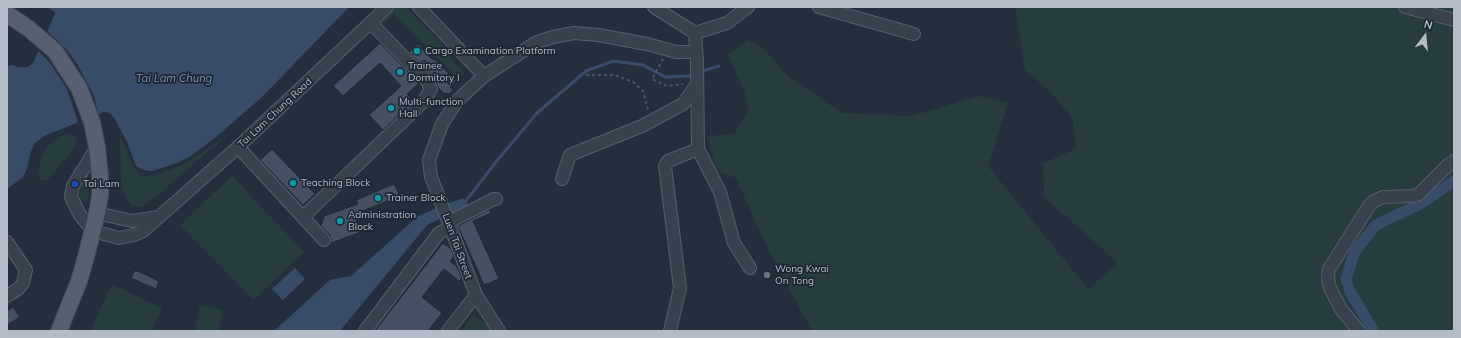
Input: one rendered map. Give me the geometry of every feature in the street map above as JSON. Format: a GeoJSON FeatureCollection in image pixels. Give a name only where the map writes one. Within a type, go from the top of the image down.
{"type":"FeatureCollection","features":[{"type":"Feature","properties":{"kind":"main road"},"geometry":{"type":"LineString","coordinates":[[7,14],[28,28],[55,51],[79,88],[92,122],[97,146],[100,176],[100,196],[97,213],[79,281],[59,331]]}},
{"type":"Feature","properties":{"kind":"street","name":"Tai Lam Chung Road"},"geometry":{"type":"LineString","coordinates":[[93,231],[119,238],[134,236],[160,216],[238,147],[388,7]]}},
{"type":"Feature","properties":{"kind":"street"},"geometry":{"type":"LineString","coordinates":[[419,7],[484,76]]}},
{"type":"Feature","properties":{"kind":"street"},"geometry":{"type":"LineString","coordinates":[[654,7],[695,34]]}},
{"type":"Feature","properties":{"kind":"street"},"geometry":{"type":"LineString","coordinates":[[695,34],[728,23],[748,7]]}},
{"type":"Feature","properties":{"kind":"street"},"geometry":{"type":"LineString","coordinates":[[819,7],[914,34]]}},
{"type":"Feature","properties":{"kind":"street"},"geometry":{"type":"LineString","coordinates":[[1406,7],[1454,20]]}},
{"type":"Feature","properties":{"kind":"street"},"geometry":{"type":"LineString","coordinates":[[303,217],[423,102],[431,89],[427,81],[371,23]]}},
{"type":"Feature","properties":{"kind":"street","name":"Luen Tai Street"},"geometry":{"type":"LineString","coordinates":[[499,331],[476,295],[431,177],[429,160],[442,124],[457,102],[484,76],[537,42],[553,36],[574,33],[598,35],[640,42],[697,56]]}},
{"type":"Feature","properties":{"kind":"street"},"geometry":{"type":"LineString","coordinates":[[695,34],[697,56],[698,149],[720,192],[734,242],[750,268]]}},
{"type":"Feature","properties":{"kind":"street"},"geometry":{"type":"LineString","coordinates":[[562,179],[570,154],[642,126],[683,104],[697,84]]}},
{"type":"Feature","properties":{"kind":"street"},"geometry":{"type":"LineString","coordinates":[[93,231],[76,208],[71,197],[71,192],[97,146]]}},
{"type":"Feature","properties":{"kind":"street"},"geometry":{"type":"LineString","coordinates":[[238,147],[324,240]]}},
{"type":"Feature","properties":{"kind":"street"},"geometry":{"type":"LineString","coordinates":[[670,331],[680,288],[665,166],[668,161],[698,149]]}},
{"type":"Feature","properties":{"kind":"street"},"geometry":{"type":"LineString","coordinates":[[1359,331],[1341,309],[1330,288],[1328,278],[1329,269],[1369,206],[1374,201],[1383,197],[1413,196],[1419,194],[1448,165],[1454,161]]}},
{"type":"Feature","properties":{"kind":"street"},"geometry":{"type":"LineString","coordinates":[[365,331],[439,233],[449,222],[496,199]]}},
{"type":"Feature","properties":{"kind":"street"},"geometry":{"type":"LineString","coordinates":[[97,213],[132,221],[160,216]]}},
{"type":"Feature","properties":{"kind":"street"},"geometry":{"type":"LineString","coordinates":[[7,242],[26,270],[23,283],[18,289],[7,296]]}},
{"type":"Feature","properties":{"kind":"street"},"geometry":{"type":"LineString","coordinates":[[448,331],[476,295]]}},
{"type":"Feature","properties":{"kind":"path"},"geometry":{"type":"LineString","coordinates":[[662,61],[652,79],[667,86],[697,84]]}},
{"type":"Feature","properties":{"kind":"path"},"geometry":{"type":"LineString","coordinates":[[586,75],[615,75],[633,82],[643,91],[648,107],[650,121]]}},
{"type":"Feature","properties":{"kind":"green space"},"geometry":{"type":"Polygon","coordinates":[[[391,7],[406,7],[449,52],[451,59],[464,73],[458,79],[394,14],[381,26],[376,21],[391,7]]]}},
{"type":"Feature","properties":{"kind":"green space"},"geometry":{"type":"Polygon","coordinates":[[[1015,7],[1454,7],[1454,331],[812,331],[770,254],[736,178],[717,171],[707,136],[734,134],[749,109],[745,94],[728,54],[747,40],[764,49],[789,77],[842,113],[912,116],[979,96],[1008,103],[988,166],[1088,289],[1118,263],[1044,197],[1043,163],[1076,149],[1073,120],[1053,94],[1025,70],[1015,7]]]}},
{"type":"Feature","properties":{"kind":"green space"},"geometry":{"type":"Polygon","coordinates":[[[231,132],[147,204],[141,207],[132,206],[126,198],[121,185],[120,135],[135,170],[142,177],[159,174],[185,164],[231,132]]]}},
{"type":"Feature","properties":{"kind":"green space"},"geometry":{"type":"Polygon","coordinates":[[[68,133],[74,135],[77,141],[67,159],[62,162],[47,180],[41,180],[38,169],[44,153],[50,144],[57,138],[68,133]]]}},
{"type":"Feature","properties":{"kind":"green space"},"geometry":{"type":"Polygon","coordinates":[[[232,176],[304,252],[253,300],[180,225],[232,176]]]}},
{"type":"Feature","properties":{"kind":"green space"},"geometry":{"type":"Polygon","coordinates":[[[85,180],[89,180],[90,183],[88,200],[82,201],[79,197],[85,180]]]}},
{"type":"Feature","properties":{"kind":"green space"},"geometry":{"type":"Polygon","coordinates":[[[112,284],[162,308],[152,331],[90,331],[112,284]]]}},
{"type":"Feature","properties":{"kind":"green space"},"geometry":{"type":"Polygon","coordinates":[[[200,305],[223,310],[218,331],[195,331],[200,305]]]}},
{"type":"Feature","properties":{"kind":"green space"},"geometry":{"type":"Polygon","coordinates":[[[473,315],[489,326],[491,331],[461,331],[473,315]]]}},
{"type":"Feature","properties":{"kind":"water","name":"Tai Lam Chung"},"geometry":{"type":"Polygon","coordinates":[[[47,7],[349,7],[262,97],[216,137],[191,156],[177,163],[152,171],[144,170],[136,166],[128,144],[115,119],[110,113],[104,112],[44,136],[35,143],[23,177],[7,189],[7,66],[12,65],[27,67],[33,63],[55,14],[54,11],[47,7]]]}},
{"type":"Feature","properties":{"kind":"water"},"geometry":{"type":"Polygon","coordinates":[[[463,198],[468,205],[427,225],[340,331],[274,331],[330,280],[351,276],[418,216],[463,198]]]}},
{"type":"Feature","properties":{"kind":"water"},"geometry":{"type":"Polygon","coordinates":[[[295,268],[305,279],[283,300],[272,289],[295,268]]]}},
{"type":"Feature","properties":{"kind":"pier"},"geometry":{"type":"Polygon","coordinates":[[[46,30],[65,48],[76,62],[94,96],[99,116],[79,125],[67,89],[50,63],[37,49],[46,30]]]}},
{"type":"Feature","properties":{"kind":"building","name":"Trainee Dormitory I"},"geometry":{"type":"Polygon","coordinates":[[[380,43],[419,83],[407,94],[413,101],[383,130],[369,115],[401,86],[380,63],[343,96],[333,86],[380,43]]]}},
{"type":"Feature","properties":{"kind":"building"},"geometry":{"type":"Polygon","coordinates":[[[418,44],[456,81],[450,87],[453,90],[449,94],[443,93],[432,76],[409,52],[418,44]]]}},
{"type":"Feature","properties":{"kind":"building","name":"Teaching Block"},"geometry":{"type":"Polygon","coordinates":[[[272,149],[315,194],[303,205],[260,160],[272,149]]]}},
{"type":"Feature","properties":{"kind":"building"},"geometry":{"type":"Polygon","coordinates":[[[394,184],[400,196],[355,214],[361,232],[331,243],[330,235],[321,226],[324,216],[358,204],[356,200],[394,184]]]}},
{"type":"Feature","properties":{"kind":"building"},"geometry":{"type":"Polygon","coordinates":[[[490,209],[491,213],[473,221],[499,279],[484,285],[458,226],[490,209]]]}},
{"type":"Feature","properties":{"kind":"building"},"geometry":{"type":"Polygon","coordinates":[[[443,243],[451,249],[454,257],[450,261],[457,267],[462,278],[459,281],[444,269],[422,297],[442,313],[428,331],[375,331],[443,243]]]}},
{"type":"Feature","properties":{"kind":"building"},"geometry":{"type":"Polygon","coordinates":[[[135,270],[159,281],[156,289],[131,278],[135,270]]]}},
{"type":"Feature","properties":{"kind":"building"},"geometry":{"type":"Polygon","coordinates":[[[13,307],[20,317],[7,325],[7,311],[13,307]]]}},
{"type":"Feature","properties":{"kind":"waterway"},"geometry":{"type":"LineString","coordinates":[[462,203],[465,202],[537,113],[586,71],[613,61],[643,65],[665,77],[689,76],[694,74]]}},
{"type":"Feature","properties":{"kind":"waterway"},"geometry":{"type":"LineString","coordinates":[[699,72],[719,66]]}},
{"type":"Feature","properties":{"kind":"waterway"},"geometry":{"type":"LineString","coordinates":[[1374,331],[1350,292],[1346,279],[1355,251],[1376,225],[1422,203],[1454,181]]}},
{"type":"Feature","properties":{"kind":"place","name":"Cargo Examination Platform"},"geometry":{"type":"Point","coordinates":[417,51]}},
{"type":"Feature","properties":{"kind":"place","name":"Trainee Dormitory I"},"geometry":{"type":"Point","coordinates":[400,72]}},
{"type":"Feature","properties":{"kind":"place","name":"Multi-function Hall"},"geometry":{"type":"Point","coordinates":[391,108]}},
{"type":"Feature","properties":{"kind":"place","name":"Teaching Block"},"geometry":{"type":"Point","coordinates":[293,183]}},
{"type":"Feature","properties":{"kind":"place","name":"Tai Lam"},"geometry":{"type":"Point","coordinates":[75,184]}},
{"type":"Feature","properties":{"kind":"place","name":"Trainer Block"},"geometry":{"type":"Point","coordinates":[378,198]}},
{"type":"Feature","properties":{"kind":"place","name":"Administration Block"},"geometry":{"type":"Point","coordinates":[340,221]}},
{"type":"Feature","properties":{"kind":"place","name":"Wong Kwai On Tong"},"geometry":{"type":"Point","coordinates":[767,275]}}]}
